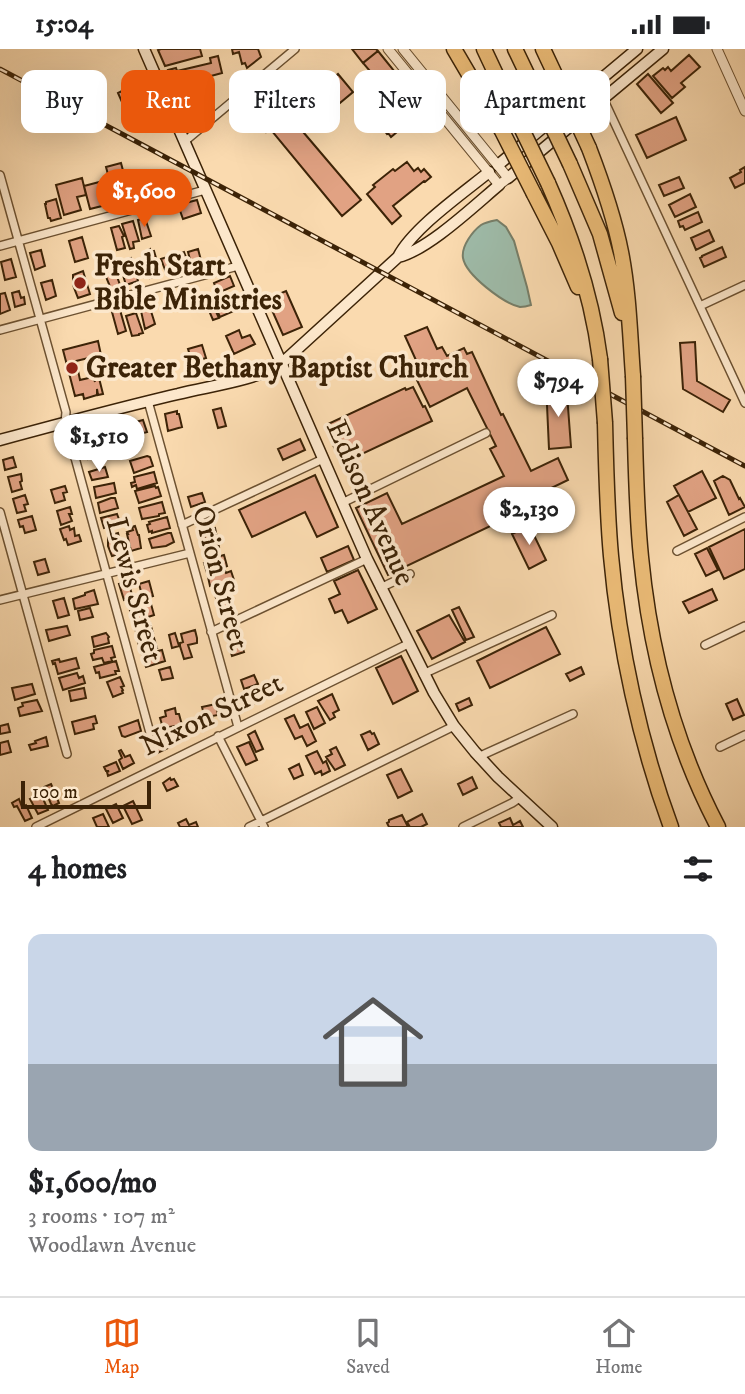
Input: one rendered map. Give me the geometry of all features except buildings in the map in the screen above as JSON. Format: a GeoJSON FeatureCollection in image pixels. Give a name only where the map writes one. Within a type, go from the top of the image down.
{"type":"FeatureCollection","features":[{"type":"Feature","properties":{"kind":"highway"},"geometry":{"type":"LineString","coordinates":[[454,49],[501,129],[574,276],[591,323],[600,359]]}},
{"type":"Feature","properties":{"kind":"highway"},"geometry":{"type":"LineString","coordinates":[[484,49],[548,183],[569,232],[583,276],[600,359],[608,530],[620,628],[642,729],[671,827]]}},
{"type":"Feature","properties":{"kind":"highway"},"geometry":{"type":"LineString","coordinates":[[515,49],[592,212],[610,264],[633,376]]}},
{"type":"Feature","properties":{"kind":"highway"},"geometry":{"type":"LineString","coordinates":[[543,49],[553,70]]}},
{"type":"Feature","properties":{"kind":"highway"},"geometry":{"type":"LineString","coordinates":[[549,49],[555,70]]}},
{"type":"Feature","properties":{"kind":"highway"},"geometry":{"type":"LineString","coordinates":[[582,133],[610,207],[621,251],[627,292],[640,555],[654,647],[679,736],[718,827]]}},
{"type":"Feature","properties":{"kind":"main road","name":"Edison Avenue"},"geometry":{"type":"LineString","coordinates":[[144,49],[342,503],[408,644],[454,726],[478,757],[552,827]]}},
{"type":"Feature","properties":{"kind":"main road"},"geometry":{"type":"LineString","coordinates":[[610,71],[637,49]]}},
{"type":"Feature","properties":{"kind":"main road"},"geometry":{"type":"LineString","coordinates":[[610,92],[663,49]]}},
{"type":"Feature","properties":{"kind":"main road"},"geometry":{"type":"LineString","coordinates":[[0,440],[257,375],[281,364],[398,257],[418,232],[536,133]]}},
{"type":"Feature","properties":{"kind":"main road"},"geometry":{"type":"LineString","coordinates":[[398,257],[417,250],[457,220],[561,133]]}},
{"type":"Feature","properties":{"kind":"street"},"geometry":{"type":"LineString","coordinates":[[184,142],[296,49]]}},
{"type":"Feature","properties":{"kind":"street"},"geometry":{"type":"LineString","coordinates":[[388,49],[503,181]]}},
{"type":"Feature","properties":{"kind":"street"},"geometry":{"type":"LineString","coordinates":[[403,49],[493,169]]}},
{"type":"Feature","properties":{"kind":"street"},"geometry":{"type":"LineString","coordinates":[[717,49],[745,111]]}},
{"type":"Feature","properties":{"kind":"street"},"geometry":{"type":"LineString","coordinates":[[610,113],[745,403]]}},
{"type":"Feature","properties":{"kind":"street","name":"Lewis Street"},"geometry":{"type":"LineString","coordinates":[[0,175],[66,412],[65,423],[150,733]]}},
{"type":"Feature","properties":{"kind":"street"},"geometry":{"type":"LineString","coordinates":[[0,246],[205,190]]}},
{"type":"Feature","properties":{"kind":"street"},"geometry":{"type":"LineString","coordinates":[[0,330],[238,265]]}},
{"type":"Feature","properties":{"kind":"street"},"geometry":{"type":"LineString","coordinates":[[700,306],[745,285]]}},
{"type":"Feature","properties":{"kind":"street","name":"Orion Street"},"geometry":{"type":"LineString","coordinates":[[148,401],[238,727]]}},
{"type":"Feature","properties":{"kind":"street"},"geometry":{"type":"LineString","coordinates":[[342,503],[486,433]]}},
{"type":"Feature","properties":{"kind":"street"},"geometry":{"type":"LineString","coordinates":[[182,524],[323,459]]}},
{"type":"Feature","properties":{"kind":"street"},"geometry":{"type":"LineString","coordinates":[[0,512],[67,754]]}},
{"type":"Feature","properties":{"kind":"street"},"geometry":{"type":"LineString","coordinates":[[677,551],[745,517]]}},
{"type":"Feature","properties":{"kind":"street"},"geometry":{"type":"LineString","coordinates":[[0,600],[190,553]]}},
{"type":"Feature","properties":{"kind":"street"},"geometry":{"type":"LineString","coordinates":[[211,632],[367,559]]}},
{"type":"Feature","properties":{"kind":"street"},"geometry":{"type":"LineString","coordinates":[[380,588],[410,573]]}},
{"type":"Feature","properties":{"kind":"street"},"geometry":{"type":"LineString","coordinates":[[424,674],[552,615]]}},
{"type":"Feature","properties":{"kind":"street"},"geometry":{"type":"LineString","coordinates":[[705,645],[745,626]]}},
{"type":"Feature","properties":{"kind":"street","name":"Nixon Street"},"geometry":{"type":"LineString","coordinates":[[36,827],[408,644]]}},
{"type":"Feature","properties":{"kind":"street"},"geometry":{"type":"LineString","coordinates":[[478,757],[573,714]]}},
{"type":"Feature","properties":{"kind":"street"},"geometry":{"type":"LineString","coordinates":[[249,827],[262,824],[454,726]]}},
{"type":"Feature","properties":{"kind":"street"},"geometry":{"type":"LineString","coordinates":[[720,747],[745,735]]}},
{"type":"Feature","properties":{"kind":"street"},"geometry":{"type":"LineString","coordinates":[[218,736],[262,824]]}},
{"type":"Feature","properties":{"kind":"street"},"geometry":{"type":"LineString","coordinates":[[463,827],[521,797]]}},
{"type":"Feature","properties":{"kind":"shaded area"},"geometry":{"type":"Polygon","coordinates":[[[497,220],[506,227],[514,241],[531,305],[520,307],[504,300],[478,280],[463,258],[471,235],[481,225],[497,220]]]}},
{"type":"Feature","properties":{"kind":"railway"},"geometry":{"type":"LineString","coordinates":[[0,69],[745,466]]}},
{"type":"Feature","properties":{"kind":"place","name":"Fresh Start Bible Ministries"},"geometry":{"type":"Point","coordinates":[80,283]}},
{"type":"Feature","properties":{"kind":"place","name":"Greater Bethany Baptist Church"},"geometry":{"type":"Point","coordinates":[72,368]}}]}
